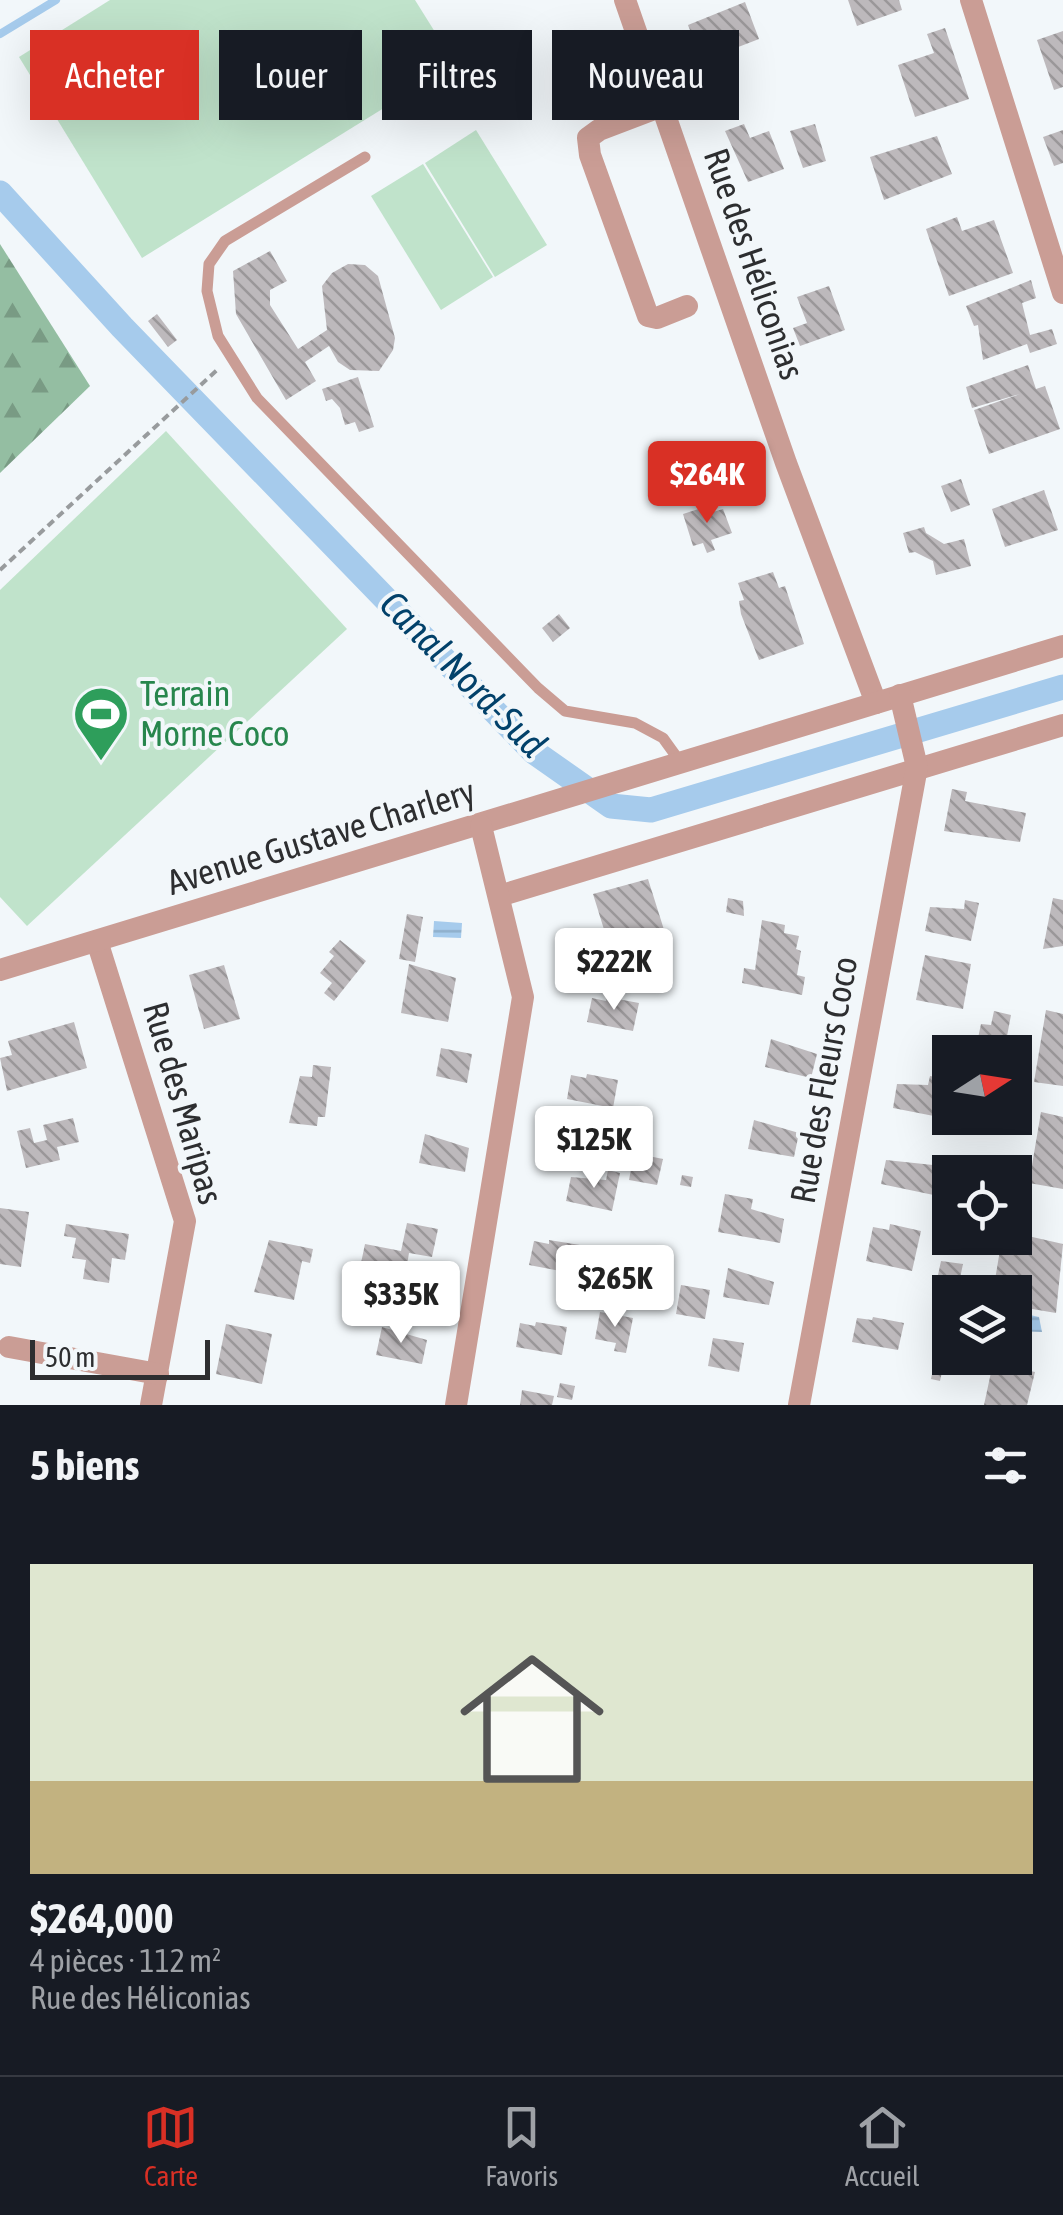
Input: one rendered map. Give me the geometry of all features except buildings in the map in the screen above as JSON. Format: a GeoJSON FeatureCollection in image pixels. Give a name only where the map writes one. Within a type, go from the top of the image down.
{"type":"FeatureCollection","features":[{"type":"Feature","properties":{"kind":"street"},"geometry":{"type":"LineString","coordinates":[[971,0],[1063,293]]}},
{"type":"Feature","properties":{"kind":"street"},"geometry":{"type":"LineString","coordinates":[[625,120],[588,138],[590,156],[648,316],[687,306]]}},
{"type":"Feature","properties":{"kind":"street","name":"Rue des Héliconias"},"geometry":{"type":"LineString","coordinates":[[667,120],[786,463],[876,702]]}},
{"type":"Feature","properties":{"kind":"street","name":"Avenue Gustave Charlery"},"geometry":{"type":"LineString","coordinates":[[0,970],[482,833],[564,796],[876,702],[901,700],[1063,646]]}},
{"type":"Feature","properties":{"kind":"street"},"geometry":{"type":"LineString","coordinates":[[901,700],[916,762]]}},
{"type":"Feature","properties":{"kind":"street"},"geometry":{"type":"LineString","coordinates":[[499,896],[916,762],[1063,725]]}},
{"type":"Feature","properties":{"kind":"street","name":"Rue des Fleurs Coco"},"geometry":{"type":"LineString","coordinates":[[799,1405],[916,762]]}},
{"type":"Feature","properties":{"kind":"street"},"geometry":{"type":"LineString","coordinates":[[456,1405],[523,998],[482,833]]}},
{"type":"Feature","properties":{"kind":"street","name":"Rue des Maripas"},"geometry":{"type":"LineString","coordinates":[[97,942],[185,1221],[151,1405]]}},
{"type":"Feature","properties":{"kind":"street"},"geometry":{"type":"LineString","coordinates":[[9,1346],[158,1374]]}},
{"type":"Feature","properties":{"kind":"lane"},"geometry":{"type":"LineString","coordinates":[[364,157],[225,241],[210,264],[208,292],[218,336],[257,398],[538,688],[566,710],[635,723],[663,738],[681,763]]}},
{"type":"Feature","properties":{"kind":"path"},"geometry":{"type":"LineString","coordinates":[[0,570],[209,377]]}},
{"type":"Feature","properties":{"kind":"green space"},"geometry":{"type":"Polygon","coordinates":[[[110,0],[415,0],[434,30],[382,30],[382,109],[142,258],[58,120],[199,120],[199,30],[62,30],[110,0]]]}},
{"type":"Feature","properties":{"kind":"green space"},"geometry":{"type":"Polygon","coordinates":[[[30,50],[30,75],[19,57],[30,50]]]}},
{"type":"Feature","properties":{"kind":"green space"},"geometry":{"type":"Polygon","coordinates":[[[476,130],[547,245],[495,277],[425,163],[476,130]]]}},
{"type":"Feature","properties":{"kind":"green space"},"geometry":{"type":"Polygon","coordinates":[[[423,164],[493,277],[441,310],[371,196],[423,164]]]}},
{"type":"Feature","properties":{"kind":"green space"},"geometry":{"type":"Polygon","coordinates":[[[0,244],[90,386],[0,473],[0,244]]]}},
{"type":"Feature","properties":{"kind":"green space","name":"Terrain Morne Coco"},"geometry":{"type":"Polygon","coordinates":[[[166,431],[347,629],[27,926],[0,897],[0,590],[166,431]]]}},
{"type":"Feature","properties":{"kind":"water"},"geometry":{"type":"Polygon","coordinates":[[[434,921],[462,923],[461,938],[433,937],[434,921]]]}},
{"type":"Feature","properties":{"kind":"water"},"geometry":{"type":"Polygon","coordinates":[[[1032,1315],[1039,1317],[1042,1332],[1032,1332],[1032,1315]]]}},
{"type":"Feature","properties":{"kind":"waterway"},"geometry":{"type":"LineString","coordinates":[[0,34],[56,0]]}},
{"type":"Feature","properties":{"kind":"waterway","name":"Canal Nord-Sud"},"geometry":{"type":"LineString","coordinates":[[0,193],[122,327],[534,752],[611,806],[651,810],[1063,687]]}},
{"type":"Feature","properties":{"kind":"place","name":"Terrain Morne Coco"},"geometry":{"type":"Point","coordinates":[101,763]}}]}
